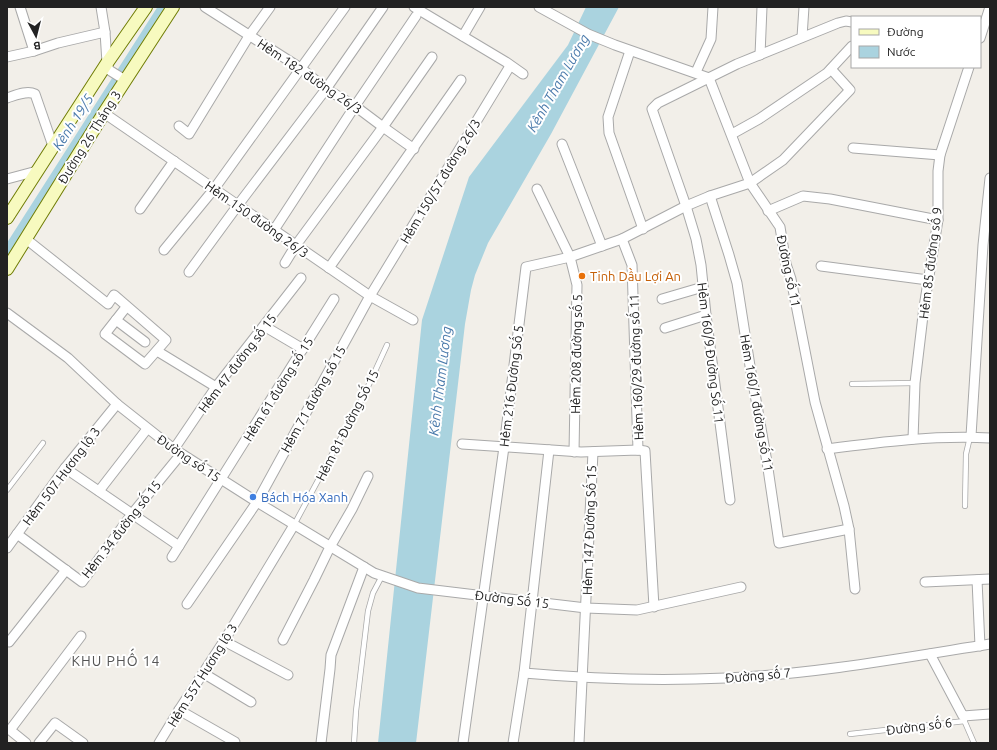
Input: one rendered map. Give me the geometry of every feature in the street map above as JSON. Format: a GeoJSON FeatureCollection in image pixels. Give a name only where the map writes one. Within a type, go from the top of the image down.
{"type":"FeatureCollection","features":[{"type":"Feature","properties":{"kind":"street"},"geometry":{"type":"LineString","coordinates":[[20,7],[34,51]]}},
{"type":"Feature","properties":{"kind":"street"},"geometry":{"type":"LineString","coordinates":[[101,7],[108,67],[123,79]]}},
{"type":"Feature","properties":{"kind":"street","name":"Đường 26 Tháng 3"},"geometry":{"type":"LineString","coordinates":[[7,218],[53,146],[108,67],[146,7]]}},
{"type":"Feature","properties":{"kind":"street","name":"Đường 26 Tháng 3"},"geometry":{"type":"LineString","coordinates":[[7,269],[104,113],[123,79],[173,7]]}},
{"type":"Feature","properties":{"kind":"street","name":"Hẻm 182 đường 26/3"},"geometry":{"type":"LineString","coordinates":[[204,7],[302,69],[326,88],[355,106],[414,149]]}},
{"type":"Feature","properties":{"kind":"street"},"geometry":{"type":"LineString","coordinates":[[179,126],[189,134],[249,36],[270,7]]}},
{"type":"Feature","properties":{"kind":"street"},"geometry":{"type":"LineString","coordinates":[[164,250],[214,189],[302,69],[345,7]]}},
{"type":"Feature","properties":{"kind":"street"},"geometry":{"type":"LineString","coordinates":[[190,272],[238,205],[326,88],[383,7]]}},
{"type":"Feature","properties":{"kind":"street"},"geometry":{"type":"LineString","coordinates":[[463,36],[480,7]]}},
{"type":"Feature","properties":{"kind":"street"},"geometry":{"type":"LineString","coordinates":[[539,7],[588,34],[630,51],[696,72],[710,78],[802,37],[838,23],[846,21],[851,22]]}},
{"type":"Feature","properties":{"kind":"street"},"geometry":{"type":"LineString","coordinates":[[696,72],[710,39],[713,7]]}},
{"type":"Feature","properties":{"kind":"street"},"geometry":{"type":"LineString","coordinates":[[760,55],[762,7]]}},
{"type":"Feature","properties":{"kind":"street"},"geometry":{"type":"LineString","coordinates":[[802,37],[804,7]]}},
{"type":"Feature","properties":{"kind":"street"},"geometry":{"type":"LineString","coordinates":[[981,35],[990,7]]}},
{"type":"Feature","properties":{"kind":"street"},"geometry":{"type":"LineString","coordinates":[[274,230],[415,11],[463,36],[523,74]]}},
{"type":"Feature","properties":{"kind":"street"},"geometry":{"type":"LineString","coordinates":[[7,58],[58,43],[105,32]]}},
{"type":"Feature","properties":{"kind":"street"},"geometry":{"type":"LineString","coordinates":[[732,134],[759,119],[827,73],[851,47]]}},
{"type":"Feature","properties":{"kind":"street"},"geometry":{"type":"LineString","coordinates":[[630,51],[608,117],[609,133],[643,229]]}},
{"type":"Feature","properties":{"kind":"street"},"geometry":{"type":"LineString","coordinates":[[285,263],[296,245],[383,127],[432,57]]}},
{"type":"Feature","properties":{"kind":"street","name":"Hẻm 150/57 đường 26/3"},"geometry":{"type":"LineString","coordinates":[[370,296],[510,66]]}},
{"type":"Feature","properties":{"kind":"street","name":"Hẻm 85 đường số 9"},"geometry":{"type":"LineString","coordinates":[[913,438],[915,383],[928,280],[938,220],[938,170],[940,156],[969,68]]}},
{"type":"Feature","properties":{"kind":"street","name":"Hẻm 216 Đường Số 5"},"geometry":{"type":"LineString","coordinates":[[463,743],[504,447],[526,267],[570,257],[622,239],[686,206],[710,196],[750,183],[783,160],[850,90],[831,69]]}},
{"type":"Feature","properties":{"kind":"street","name":"Đường số 11"},"geometry":{"type":"LineString","coordinates":[[710,78],[750,183],[780,227],[786,264],[792,280],[815,402],[849,529],[855,588]]}},
{"type":"Feature","properties":{"kind":"street","name":"Hẻm 160/9 Đường Số 11"},"geometry":{"type":"LineString","coordinates":[[710,78],[658,103],[652,109],[696,239],[730,500]]}},
{"type":"Feature","properties":{"kind":"street"},"geometry":{"type":"LineString","coordinates":[[329,268],[461,80]]}},
{"type":"Feature","properties":{"kind":"street"},"geometry":{"type":"LineString","coordinates":[[7,98],[31,92],[35,94],[53,146]]}},
{"type":"Feature","properties":{"kind":"street","name":"Hẻm 150 đường 26/3"},"geometry":{"type":"LineString","coordinates":[[104,113],[370,296],[413,320]]}},
{"type":"Feature","properties":{"kind":"street"},"geometry":{"type":"LineString","coordinates":[[562,144],[602,246]]}},
{"type":"Feature","properties":{"kind":"street"},"geometry":{"type":"LineString","coordinates":[[853,148],[940,156]]}},
{"type":"Feature","properties":{"kind":"street"},"geometry":{"type":"LineString","coordinates":[[140,209],[174,161]]}},
{"type":"Feature","properties":{"kind":"street"},"geometry":{"type":"LineString","coordinates":[[7,179],[37,171]]}},
{"type":"Feature","properties":{"kind":"street"},"geometry":{"type":"LineString","coordinates":[[970,436],[982,245],[990,178]]}},
{"type":"Feature","properties":{"kind":"street","name":"Hẻm 208 đường số 5"},"geometry":{"type":"LineString","coordinates":[[537,189],[570,257],[577,285],[574,452]]}},
{"type":"Feature","properties":{"kind":"street","name":"Hẻm 160/1 đường số 11"},"geometry":{"type":"LineString","coordinates":[[710,196],[737,283],[779,543],[849,529]]}},
{"type":"Feature","properties":{"kind":"street"},"geometry":{"type":"LineString","coordinates":[[768,211],[803,196],[830,199],[938,220]]}},
{"type":"Feature","properties":{"kind":"street"},"geometry":{"type":"LineString","coordinates":[[26,239],[108,304],[114,296],[127,306],[166,340],[146,364],[105,334],[127,306]]}},
{"type":"Feature","properties":{"kind":"street","name":"Hẻm 160/29 đường số 11"},"geometry":{"type":"LineString","coordinates":[[622,239],[632,265],[642,451],[654,607]]}},
{"type":"Feature","properties":{"kind":"street"},"geometry":{"type":"LineString","coordinates":[[821,266],[928,280]]}},
{"type":"Feature","properties":{"kind":"street","name":"Hẻm 47 đường số 15"},"geometry":{"type":"LineString","coordinates":[[177,452],[216,387],[302,278]]}},
{"type":"Feature","properties":{"kind":"street"},"geometry":{"type":"LineString","coordinates":[[662,299],[703,287]]}},
{"type":"Feature","properties":{"kind":"street","name":"Hẻm 71 đường số 15"},"geometry":{"type":"LineString","coordinates":[[187,604],[257,502],[370,296]]}},
{"type":"Feature","properties":{"kind":"street","name":"Hẻm 61 đường số 15"},"geometry":{"type":"LineString","coordinates":[[172,557],[334,299]]}},
{"type":"Feature","properties":{"kind":"street","name":"Đường số 15"},"geometry":{"type":"LineString","coordinates":[[7,313],[68,358],[117,404],[177,452],[294,525],[374,573],[385,577]]}},
{"type":"Feature","properties":{"kind":"street"},"geometry":{"type":"LineString","coordinates":[[665,328],[706,316]]}},
{"type":"Feature","properties":{"kind":"street"},"geometry":{"type":"LineString","coordinates":[[116,320],[145,342]]}},
{"type":"Feature","properties":{"kind":"street"},"geometry":{"type":"LineString","coordinates":[[264,326],[303,349]]}},
{"type":"Feature","properties":{"kind":"street"},"geometry":{"type":"LineString","coordinates":[[158,351],[216,387]]}},
{"type":"Feature","properties":{"kind":"street","name":"Hẻm 507 Hương lộ 3"},"geometry":{"type":"LineString","coordinates":[[7,548],[66,468],[117,404]]}},
{"type":"Feature","properties":{"kind":"street"},"geometry":{"type":"LineString","coordinates":[[99,491],[147,429]]}},
{"type":"Feature","properties":{"kind":"street"},"geometry":{"type":"LineString","coordinates":[[827,449],[913,438],[970,436],[990,438]]}},
{"type":"Feature","properties":{"kind":"street"},"geometry":{"type":"LineString","coordinates":[[462,444],[574,452],[642,451]]}},
{"type":"Feature","properties":{"kind":"street"},"geometry":{"type":"LineString","coordinates":[[513,743],[524,673],[549,450]]}},
{"type":"Feature","properties":{"kind":"street","name":"Hẻm 34 đường số 15"},"geometry":{"type":"LineString","coordinates":[[17,534],[82,582],[177,452]]}},
{"type":"Feature","properties":{"kind":"street","name":"Hẻm 147 Đường Số 15"},"geometry":{"type":"LineString","coordinates":[[579,743],[593,452]]}},
{"type":"Feature","properties":{"kind":"street"},"geometry":{"type":"LineString","coordinates":[[66,468],[179,546]]}},
{"type":"Feature","properties":{"kind":"street"},"geometry":{"type":"LineString","coordinates":[[283,640],[330,546],[352,509],[368,476]]}},
{"type":"Feature","properties":{"kind":"street","name":"Hẻm 557 Hương lộ 3"},"geometry":{"type":"LineString","coordinates":[[159,743],[224,641],[294,525]]}},
{"type":"Feature","properties":{"kind":"street"},"geometry":{"type":"LineString","coordinates":[[321,743],[331,655],[364,567]]}},
{"type":"Feature","properties":{"kind":"street"},"geometry":{"type":"LineString","coordinates":[[9,642],[66,570]]}},
{"type":"Feature","properties":{"kind":"street","name":"Đường Số 15"},"geometry":{"type":"LineString","coordinates":[[385,577],[418,588],[531,602],[586,608],[637,610],[654,607]]}},
{"type":"Feature","properties":{"kind":"street"},"geometry":{"type":"LineString","coordinates":[[924,582],[990,579]]}},
{"type":"Feature","properties":{"kind":"street"},"geometry":{"type":"LineString","coordinates":[[977,580],[980,646]]}},
{"type":"Feature","properties":{"kind":"street"},"geometry":{"type":"LineString","coordinates":[[654,607],[742,587]]}},
{"type":"Feature","properties":{"kind":"street"},"geometry":{"type":"LineString","coordinates":[[26,743],[10,730],[81,636]]}},
{"type":"Feature","properties":{"kind":"street"},"geometry":{"type":"LineString","coordinates":[[224,641],[288,675]]}},
{"type":"Feature","properties":{"kind":"street","name":"Đường số 7"},"geometry":{"type":"LineString","coordinates":[[524,673],[582,678],[701,678],[754,676],[854,666],[990,644]]}},
{"type":"Feature","properties":{"kind":"street","name":"Đường số 6"},"geometry":{"type":"LineString","coordinates":[[930,654],[964,719],[990,714]]}},
{"type":"Feature","properties":{"kind":"street"},"geometry":{"type":"LineString","coordinates":[[203,673],[251,702]]}},
{"type":"Feature","properties":{"kind":"street"},"geometry":{"type":"LineString","coordinates":[[179,710],[235,742]]}},
{"type":"Feature","properties":{"kind":"street"},"geometry":{"type":"LineString","coordinates":[[39,743],[55,723],[83,743]]}},
{"type":"Feature","properties":{"kind":"lane","name":"Hẻm 81 Đường Số 15"},"geometry":{"type":"LineString","coordinates":[[294,525],[365,394],[387,345]]}},
{"type":"Feature","properties":{"kind":"lane"},"geometry":{"type":"LineString","coordinates":[[852,384],[915,383]]}},
{"type":"Feature","properties":{"kind":"lane"},"geometry":{"type":"LineString","coordinates":[[965,506],[966,454],[970,436]]}},
{"type":"Feature","properties":{"kind":"lane"},"geometry":{"type":"LineString","coordinates":[[7,490],[44,443]]}},
{"type":"Feature","properties":{"kind":"lane"},"geometry":{"type":"LineString","coordinates":[[354,743],[356,711],[368,611],[373,593],[385,577]]}},
{"type":"Feature","properties":{"kind":"lane"},"geometry":{"type":"LineString","coordinates":[[964,719],[974,743]]}},
{"type":"Feature","properties":{"kind":"lane","name":"Đường số 6"},"geometry":{"type":"LineString","coordinates":[[850,734],[964,719]]}},
{"type":"Feature","properties":{"kind":"water","name":"Kênh Tham Lương"},"geometry":{"type":"Polygon","coordinates":[[[586,7],[619,7],[551,134],[488,243],[475,275],[471,290],[465,324],[416,743],[378,743],[422,320],[469,177],[568,45],[586,7]]]}},
{"type":"Feature","properties":{"kind":"waterway","name":"Kênh 19/5"},"geometry":{"type":"LineString","coordinates":[[7,253],[164,7]]}},
{"type":"Feature","properties":{"kind":"place","name":"Tinh Dầu Lợi An"},"geometry":{"type":"Point","coordinates":[582,276]}},
{"type":"Feature","properties":{"kind":"place","name":"Bách Hóa Xanh"},"geometry":{"type":"Point","coordinates":[253,497]}},
{"type":"Feature","properties":{"kind":"district","name":"KHU PHỐ 14"},"geometry":{"type":"Point","coordinates":[116,661]}}]}
